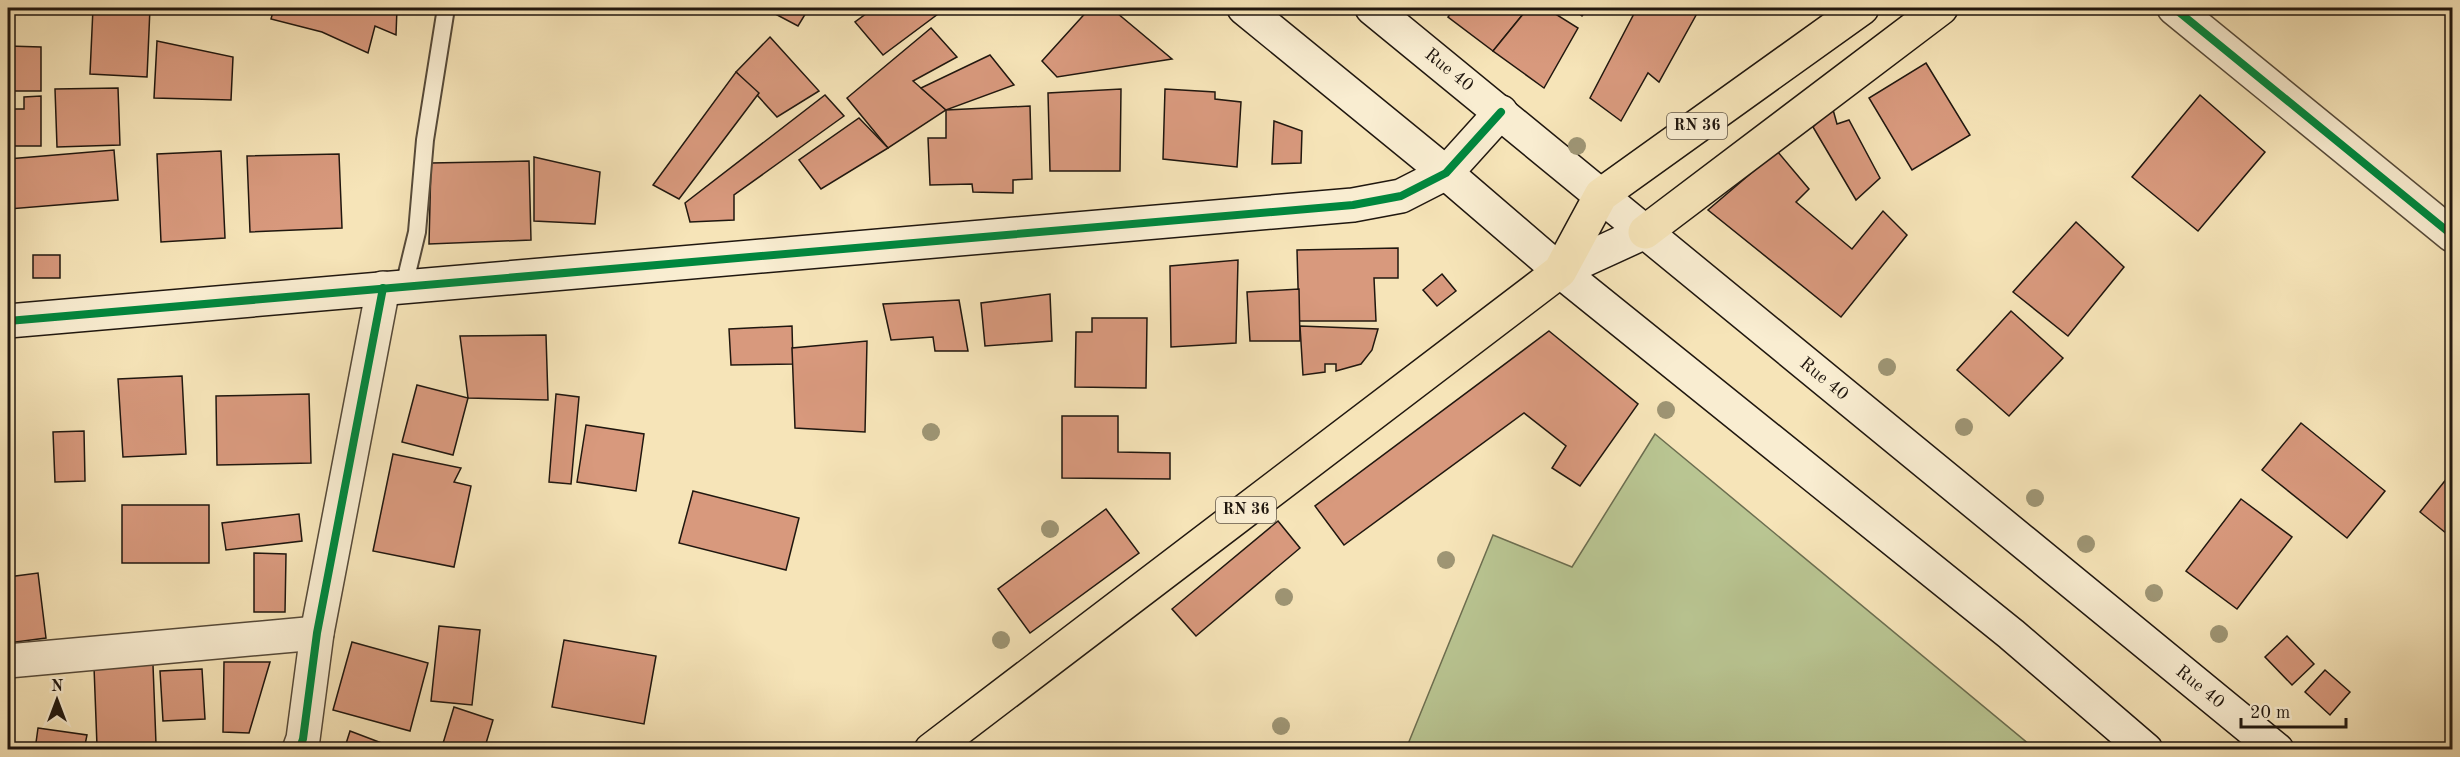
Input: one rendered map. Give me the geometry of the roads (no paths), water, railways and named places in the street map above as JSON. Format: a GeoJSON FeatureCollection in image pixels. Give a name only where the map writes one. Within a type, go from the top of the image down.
{"type":"FeatureCollection","features":[{"type":"Feature","properties":{"kind":"main road","name":"RN 36"},"geometry":{"type":"LineString","coordinates":[[931,750],[1560,271],[1601,195],[1862,8]]}},
{"type":"Feature","properties":{"kind":"main road","name":"RN 36"},"geometry":{"type":"LineString","coordinates":[[1645,232],[1941,8]]}},
{"type":"Feature","properties":{"kind":"street"},"geometry":{"type":"LineString","coordinates":[[1244,8],[1446,173],[1560,271],[2012,634],[2146,750]]}},
{"type":"Feature","properties":{"kind":"street","name":"Rue 40"},"geometry":{"type":"LineString","coordinates":[[1372,8],[2277,750]]}},
{"type":"Feature","properties":{"kind":"street"},"geometry":{"type":"LineString","coordinates":[[2174,8],[2452,236]]}},
{"type":"Feature","properties":{"kind":"street"},"geometry":{"type":"LineString","coordinates":[[8,321],[1353,205],[1401,196],[1446,173],[1501,112]]}},
{"type":"Feature","properties":{"kind":"street","name":"RN 36"},"geometry":{"type":"LineString","coordinates":[[1560,271],[1645,232]]}},
{"type":"Feature","properties":{"kind":"street"},"geometry":{"type":"LineString","coordinates":[[299,750],[303,739],[317,633],[394,287]]}},
{"type":"Feature","properties":{"kind":"street"},"geometry":{"type":"LineString","coordinates":[[8,662],[317,633]]}},
{"type":"Feature","properties":{"kind":"lane"},"geometry":{"type":"LineString","coordinates":[[394,287],[417,232],[425,140],[446,8]]}}]}
